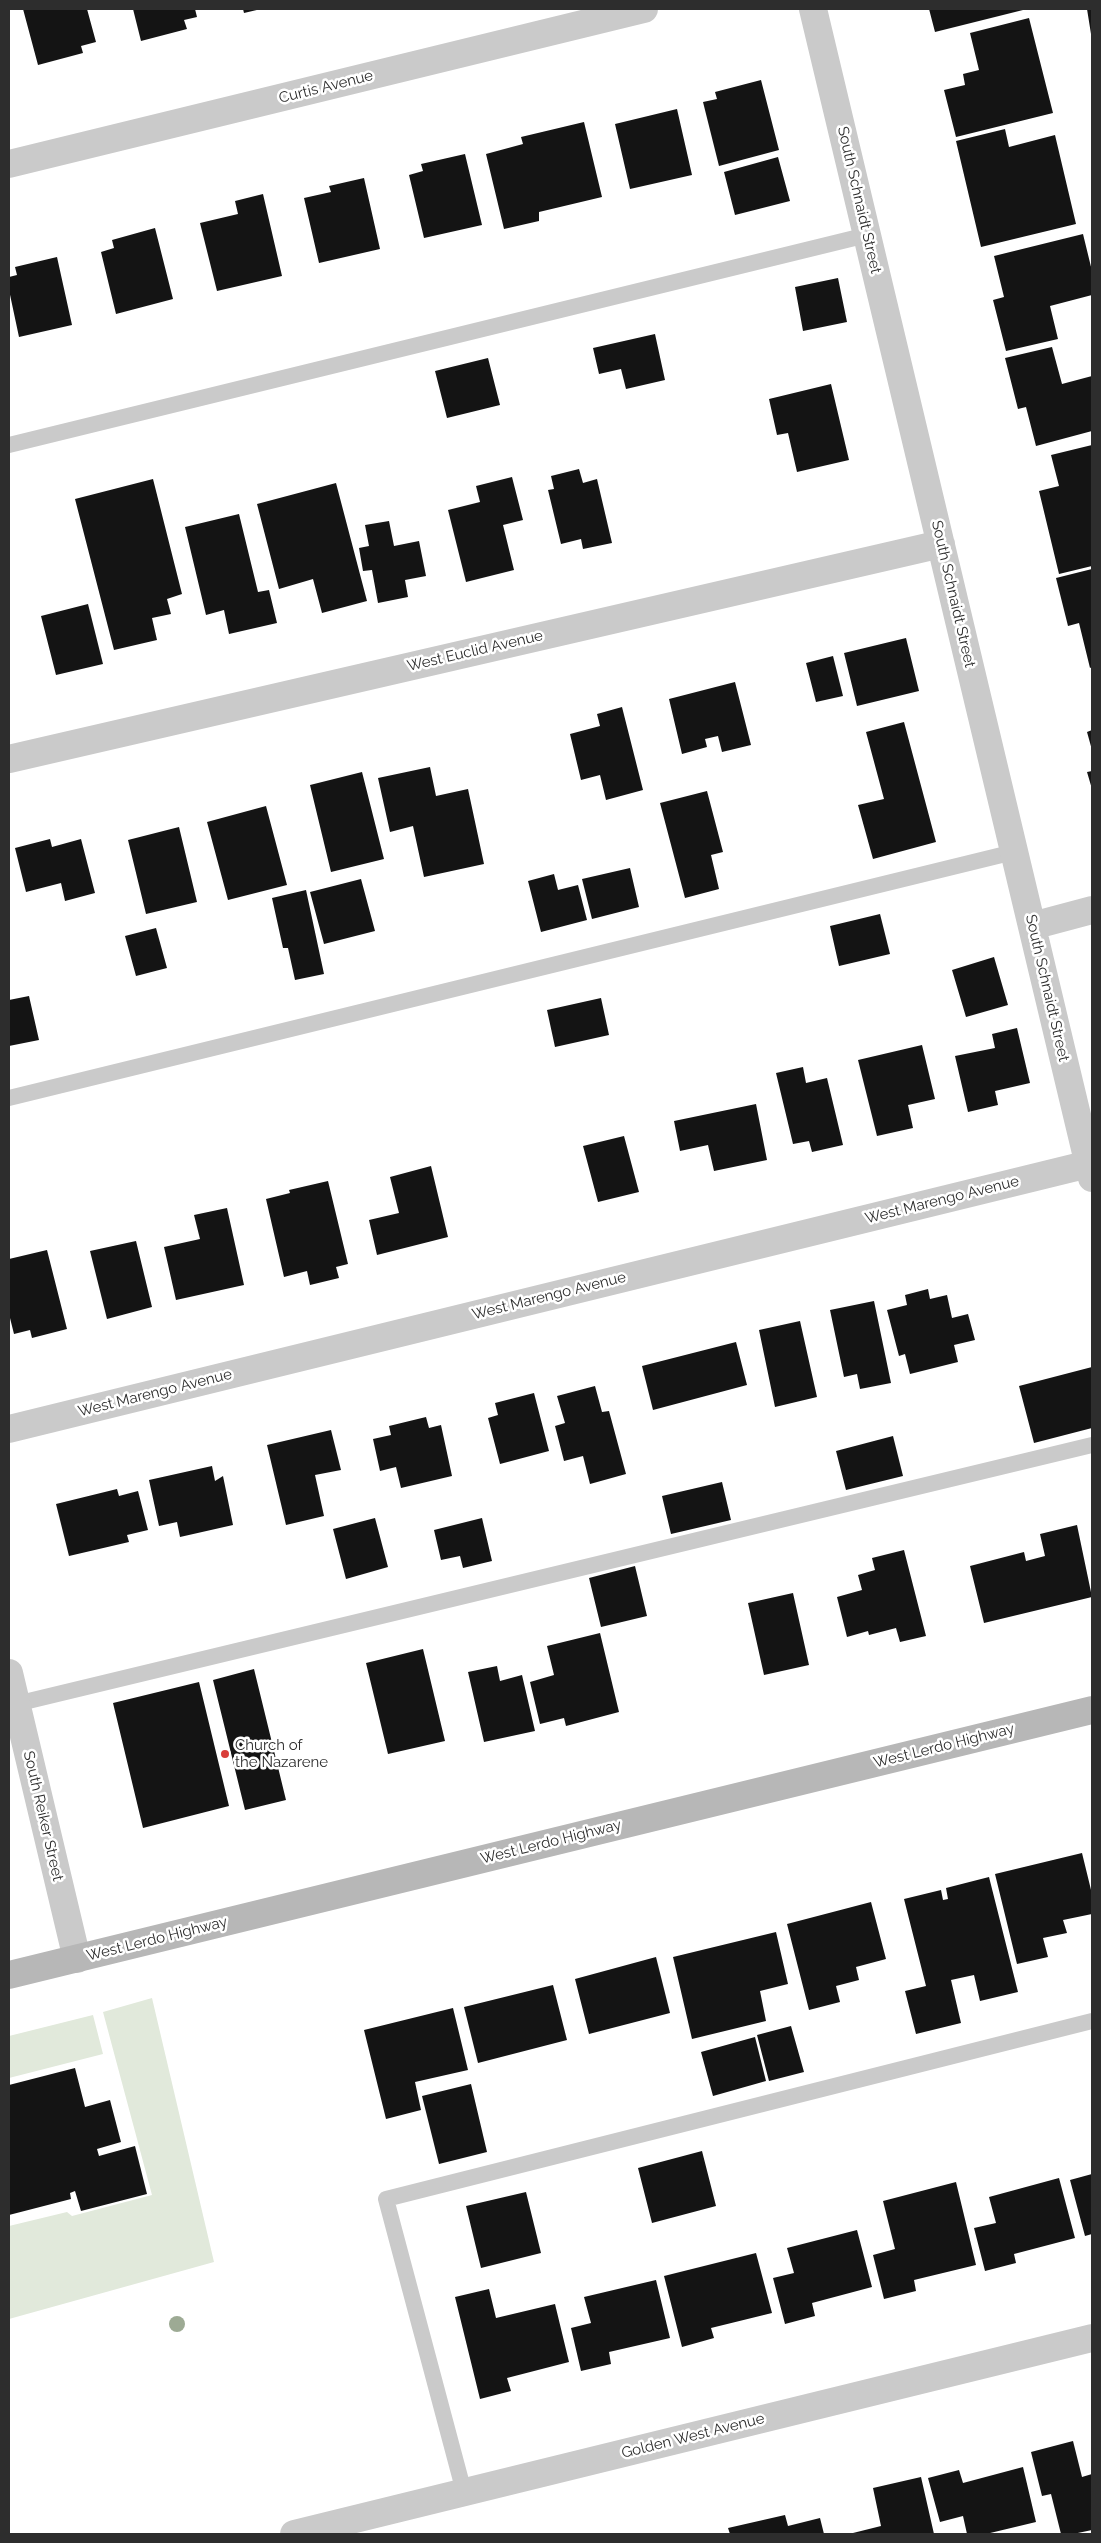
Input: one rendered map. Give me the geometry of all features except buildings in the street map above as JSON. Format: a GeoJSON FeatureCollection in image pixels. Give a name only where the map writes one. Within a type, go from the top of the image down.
{"type":"FeatureCollection","features":[{"type":"Feature","properties":{"kind":"main road","name":"West Lerdo Highway"},"geometry":{"type":"LineString","coordinates":[[9,1975],[1092,1710]]}},
{"type":"Feature","properties":{"kind":"street","name":"Curtis Avenue"},"geometry":{"type":"LineString","coordinates":[[9,164],[644,9]]}},
{"type":"Feature","properties":{"kind":"street","name":"South Schnaidt Street"},"geometry":{"type":"LineString","coordinates":[[813,9],[1090,1171]]}},
{"type":"Feature","properties":{"kind":"street","name":"West Euclid Avenue"},"geometry":{"type":"LineString","coordinates":[[9,759],[941,544]]}},
{"type":"Feature","properties":{"kind":"street"},"geometry":{"type":"LineString","coordinates":[[1032,926],[1092,910]]}},
{"type":"Feature","properties":{"kind":"street","name":"West Marengo Avenue"},"geometry":{"type":"LineString","coordinates":[[9,1428],[1090,1171]]}},
{"type":"Feature","properties":{"kind":"street","name":"South Reiker Street"},"geometry":{"type":"LineString","coordinates":[[9,1673],[77,1958]]}},
{"type":"Feature","properties":{"kind":"street","name":"Golden West Avenue"},"geometry":{"type":"LineString","coordinates":[[294,2534],[1092,2338]]}},
{"type":"Feature","properties":{"kind":"lane"},"geometry":{"type":"LineString","coordinates":[[9,444],[867,235]]}},
{"type":"Feature","properties":{"kind":"lane"},"geometry":{"type":"LineString","coordinates":[[9,1098],[1014,852]]}},
{"type":"Feature","properties":{"kind":"lane"},"geometry":{"type":"LineString","coordinates":[[16,1704],[1092,1444]]}},
{"type":"Feature","properties":{"kind":"lane"},"geometry":{"type":"LineString","coordinates":[[464,2492],[386,2199],[1092,2021]]}},
{"type":"Feature","properties":{"kind":"shaded area"},"geometry":{"type":"Polygon","coordinates":[[[152,1998],[214,2262],[9,2319],[9,2226],[67,2212],[72,2216],[152,2195],[103,2012],[152,1998]]]}},
{"type":"Feature","properties":{"kind":"shaded area"},"geometry":{"type":"Polygon","coordinates":[[[93,2015],[103,2054],[9,2078],[9,2036],[93,2015]]]}},
{"type":"Feature","properties":{"kind":"place","name":"Church of the Nazarene"},"geometry":{"type":"Point","coordinates":[225,1754]}}]}
